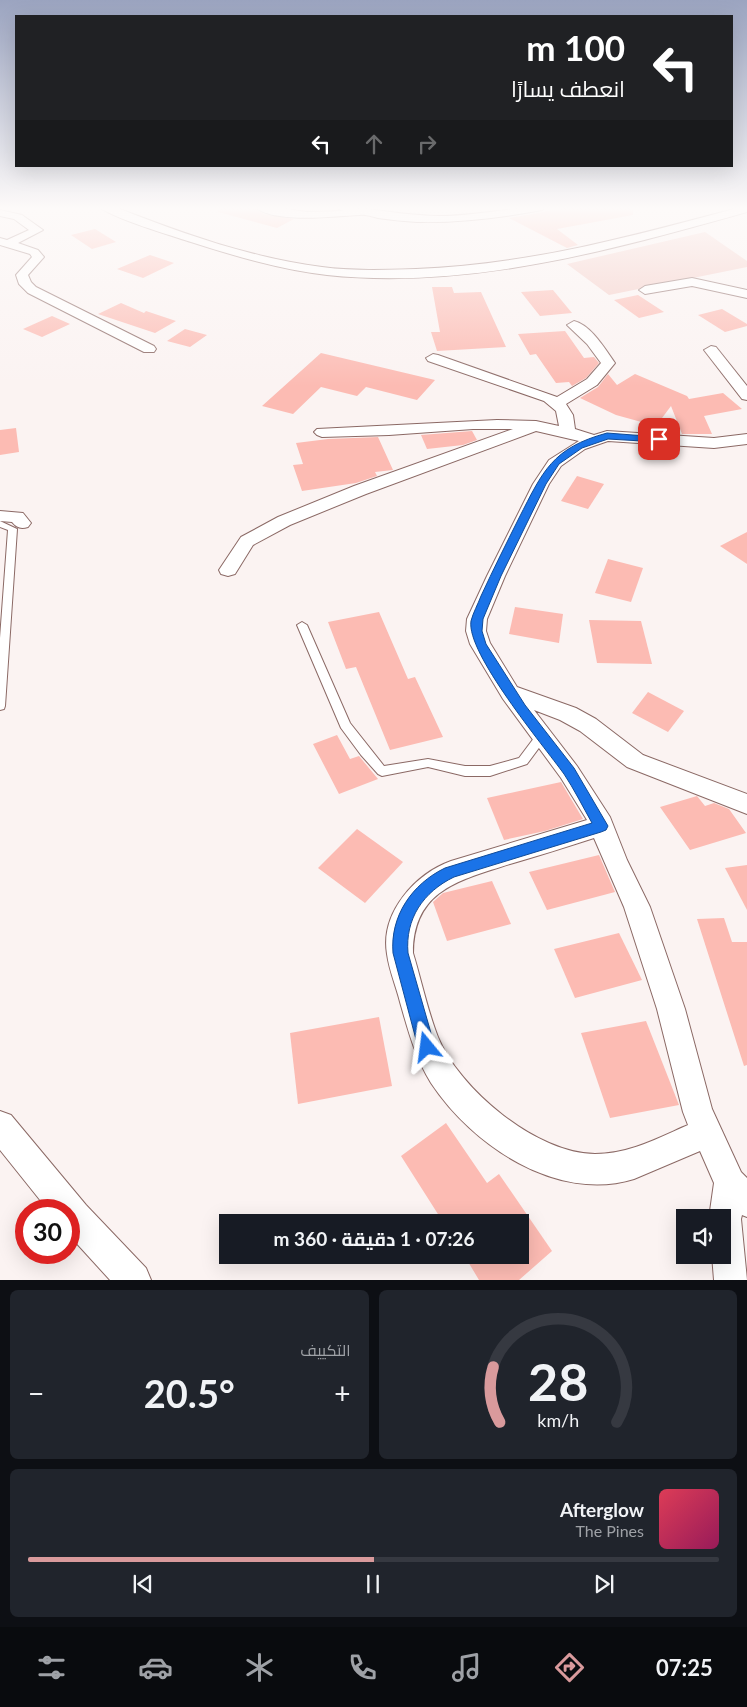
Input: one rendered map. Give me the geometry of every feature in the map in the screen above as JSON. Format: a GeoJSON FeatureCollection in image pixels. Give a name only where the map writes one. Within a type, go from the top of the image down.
{"type":"FeatureCollection","features":[{"type":"Feature","properties":{"kind":"street"},"geometry":{"type":"LineString","coordinates":[[30,267],[22,275],[25,284],[32,290],[149,349]]}},
{"type":"Feature","properties":{"kind":"street"},"geometry":{"type":"LineString","coordinates":[[302,267],[377,273],[497,267]]}},
{"type":"Feature","properties":{"kind":"street"},"geometry":{"type":"LineString","coordinates":[[645,290],[692,282],[747,294]]}},
{"type":"Feature","properties":{"kind":"street"},"geometry":{"type":"LineString","coordinates":[[557,403],[595,380],[604,371],[608,363],[592,341],[574,325]]}},
{"type":"Feature","properties":{"kind":"street"},"geometry":{"type":"LineString","coordinates":[[711,350],[747,396]]}},
{"type":"Feature","properties":{"kind":"street"},"geometry":{"type":"LineString","coordinates":[[433,358],[537,393],[557,403],[567,415],[566,430]]}},
{"type":"Feature","properties":{"kind":"street"},"geometry":{"type":"LineString","coordinates":[[322,432],[397,430],[474,424],[536,426],[566,430],[593,440]]}},
{"type":"Feature","properties":{"kind":"street"},"geometry":{"type":"LineString","coordinates":[[228,570],[247,542],[284,521],[369,487],[536,426]]}},
{"type":"Feature","properties":{"kind":"street"},"geometry":{"type":"LineString","coordinates":[[731,1280],[725,1219],[739,1192],[698,1112],[671,1009],[637,906],[615,861],[601,826],[569,772],[510,693],[480,644],[476,631],[477,619],[496,576],[541,484],[555,463],[579,446],[607,436],[714,443],[747,439]]}},
{"type":"Feature","properties":{"kind":"street"},"geometry":{"type":"LineString","coordinates":[[0,516],[17,517],[22,524]]}},
{"type":"Feature","properties":{"kind":"street"},"geometry":{"type":"LineString","coordinates":[[510,693],[568,714],[588,725],[635,761],[715,790],[747,804]]}},
{"type":"Feature","properties":{"kind":"street"},"geometry":{"type":"LineString","coordinates":[[601,826],[450,872],[438,878],[417,895],[402,923],[399,939],[400,953],[427,1047],[440,1072],[458,1096],[480,1118],[502,1135],[526,1149],[565,1164],[601,1170],[622,1167],[707,1132]]}},
{"type":"Feature","properties":{"kind":"street"},"geometry":{"type":"LineString","coordinates":[[0,1126],[74,1216],[134,1280]]}},
{"type":"Feature","properties":{"kind":"lane"},"geometry":{"type":"LineString","coordinates":[[0,524],[13,529],[3,623],[0,706]]}},
{"type":"Feature","properties":{"kind":"lane"},"geometry":{"type":"LineString","coordinates":[[302,625],[346,725],[365,752],[382,771],[428,764],[465,771],[490,770],[523,761],[541,736]]}},
{"type":"Feature","properties":{"kind":"shaded area"},"geometry":{"type":"Polygon","coordinates":[[[571,267],[747,267],[747,267],[609,295],[571,267]]]}},
{"type":"Feature","properties":{"kind":"building"},"geometry":{"type":"Polygon","coordinates":[[[122,267],[166,267],[143,278],[117,269],[122,267]]]}},
{"type":"Feature","properties":{"kind":"building"},"geometry":{"type":"Polygon","coordinates":[[[432,287],[452,287],[454,293],[481,292],[506,347],[437,351],[431,332],[440,332],[432,287]]]}},
{"type":"Feature","properties":{"kind":"building"},"geometry":{"type":"Polygon","coordinates":[[[553,290],[572,313],[540,316],[521,292],[553,290]]]}},
{"type":"Feature","properties":{"kind":"building"},"geometry":{"type":"Polygon","coordinates":[[[638,295],[664,312],[639,318],[614,300],[638,295]]]}},
{"type":"Feature","properties":{"kind":"building"},"geometry":{"type":"Polygon","coordinates":[[[121,303],[144,313],[146,311],[176,321],[155,333],[98,314],[121,303]]]}},
{"type":"Feature","properties":{"kind":"building"},"geometry":{"type":"Polygon","coordinates":[[[722,309],[747,324],[747,326],[725,332],[698,315],[722,309]]]}},
{"type":"Feature","properties":{"kind":"building"},"geometry":{"type":"Polygon","coordinates":[[[52,316],[70,324],[42,337],[23,329],[52,316]]]}},
{"type":"Feature","properties":{"kind":"building"},"geometry":{"type":"Polygon","coordinates":[[[185,329],[207,335],[190,347],[167,341],[185,329]]]}},
{"type":"Feature","properties":{"kind":"building"},"geometry":{"type":"Polygon","coordinates":[[[565,331],[584,358],[594,357],[599,363],[586,378],[572,386],[569,382],[556,383],[536,354],[530,355],[518,334],[565,331]]]}},
{"type":"Feature","properties":{"kind":"building"},"geometry":{"type":"Polygon","coordinates":[[[321,353],[435,380],[417,400],[366,387],[357,396],[321,387],[293,414],[262,406],[321,353]]]}},
{"type":"Feature","properties":{"kind":"building"},"geometry":{"type":"Polygon","coordinates":[[[608,374],[617,385],[635,374],[687,396],[689,399],[723,393],[742,409],[704,416],[712,434],[682,434],[671,406],[656,426],[616,415],[580,398],[598,387],[608,374]]]}},
{"type":"Feature","properties":{"kind":"building"},"geometry":{"type":"Polygon","coordinates":[[[16,428],[19,452],[0,455],[0,430],[16,428]]]}},
{"type":"Feature","properties":{"kind":"building"},"geometry":{"type":"Polygon","coordinates":[[[472,431],[477,440],[463,445],[427,449],[421,435],[472,431]]]}},
{"type":"Feature","properties":{"kind":"building"},"geometry":{"type":"Polygon","coordinates":[[[378,437],[393,470],[375,472],[377,476],[356,483],[302,491],[293,465],[303,464],[296,443],[328,439],[378,437]]]}},
{"type":"Feature","properties":{"kind":"building"},"geometry":{"type":"Polygon","coordinates":[[[577,476],[604,484],[588,509],[561,501],[577,476]]]}},
{"type":"Feature","properties":{"kind":"building"},"geometry":{"type":"Polygon","coordinates":[[[747,532],[747,564],[720,546],[747,532]]]}},
{"type":"Feature","properties":{"kind":"building"},"geometry":{"type":"Polygon","coordinates":[[[608,559],[643,568],[631,602],[595,593],[608,559]]]}},
{"type":"Feature","properties":{"kind":"building"},"geometry":{"type":"Polygon","coordinates":[[[515,607],[563,614],[559,643],[509,634],[515,607]]]}},
{"type":"Feature","properties":{"kind":"building"},"geometry":{"type":"Polygon","coordinates":[[[379,612],[408,679],[415,677],[443,737],[390,750],[356,667],[346,669],[328,622],[379,612]]]}},
{"type":"Feature","properties":{"kind":"building"},"geometry":{"type":"Polygon","coordinates":[[[589,620],[641,621],[652,664],[597,663],[589,620]]]}},
{"type":"Feature","properties":{"kind":"building"},"geometry":{"type":"Polygon","coordinates":[[[648,692],[684,711],[668,732],[632,713],[648,692]]]}},
{"type":"Feature","properties":{"kind":"building"},"geometry":{"type":"Polygon","coordinates":[[[337,735],[350,759],[359,756],[378,779],[339,794],[313,744],[337,735]]]}},
{"type":"Feature","properties":{"kind":"building"},"geometry":{"type":"Polygon","coordinates":[[[561,782],[583,819],[545,831],[504,840],[487,798],[561,782]]]}},
{"type":"Feature","properties":{"kind":"building"},"geometry":{"type":"Polygon","coordinates":[[[697,796],[705,806],[714,803],[729,809],[746,833],[690,850],[660,807],[697,796]]]}},
{"type":"Feature","properties":{"kind":"building"},"geometry":{"type":"Polygon","coordinates":[[[357,829],[403,862],[365,903],[318,868],[357,829]]]}},
{"type":"Feature","properties":{"kind":"building"},"geometry":{"type":"Polygon","coordinates":[[[599,855],[615,892],[547,910],[529,872],[599,855]]]}},
{"type":"Feature","properties":{"kind":"building"},"geometry":{"type":"Polygon","coordinates":[[[747,865],[747,910],[725,868],[747,865]]]}},
{"type":"Feature","properties":{"kind":"building"},"geometry":{"type":"Polygon","coordinates":[[[492,881],[511,924],[447,941],[433,902],[443,893],[492,881]]]}},
{"type":"Feature","properties":{"kind":"building"},"geometry":{"type":"Polygon","coordinates":[[[724,918],[732,942],[747,942],[747,1065],[744,1066],[697,919],[724,918]]]}},
{"type":"Feature","properties":{"kind":"building"},"geometry":{"type":"Polygon","coordinates":[[[619,933],[642,980],[575,998],[554,949],[619,933]]]}},
{"type":"Feature","properties":{"kind":"building"},"geometry":{"type":"Polygon","coordinates":[[[379,1017],[392,1086],[298,1104],[290,1033],[379,1017]]]}},
{"type":"Feature","properties":{"kind":"building"},"geometry":{"type":"Polygon","coordinates":[[[646,1021],[679,1105],[610,1118],[581,1033],[646,1021]]]}},
{"type":"Feature","properties":{"kind":"building"},"geometry":{"type":"Polygon","coordinates":[[[446,1123],[487,1183],[499,1174],[527,1214],[438,1214],[401,1156],[446,1123]]]}},
{"type":"Feature","properties":{"kind":"building"},"geometry":{"type":"Polygon","coordinates":[[[529,1218],[552,1251],[519,1280],[479,1280],[469,1264],[529,1264],[529,1218]]]}},
{"type":"Feature","properties":{"kind":"route"},"geometry":{"type":"LineString","coordinates":[[427,1047],[400,953],[399,939],[402,923],[417,895],[438,878],[450,872],[601,826],[598,817],[569,772],[520,708],[480,644],[476,631],[477,619],[541,484],[555,463],[579,446],[607,436],[659,439]]}}]}
